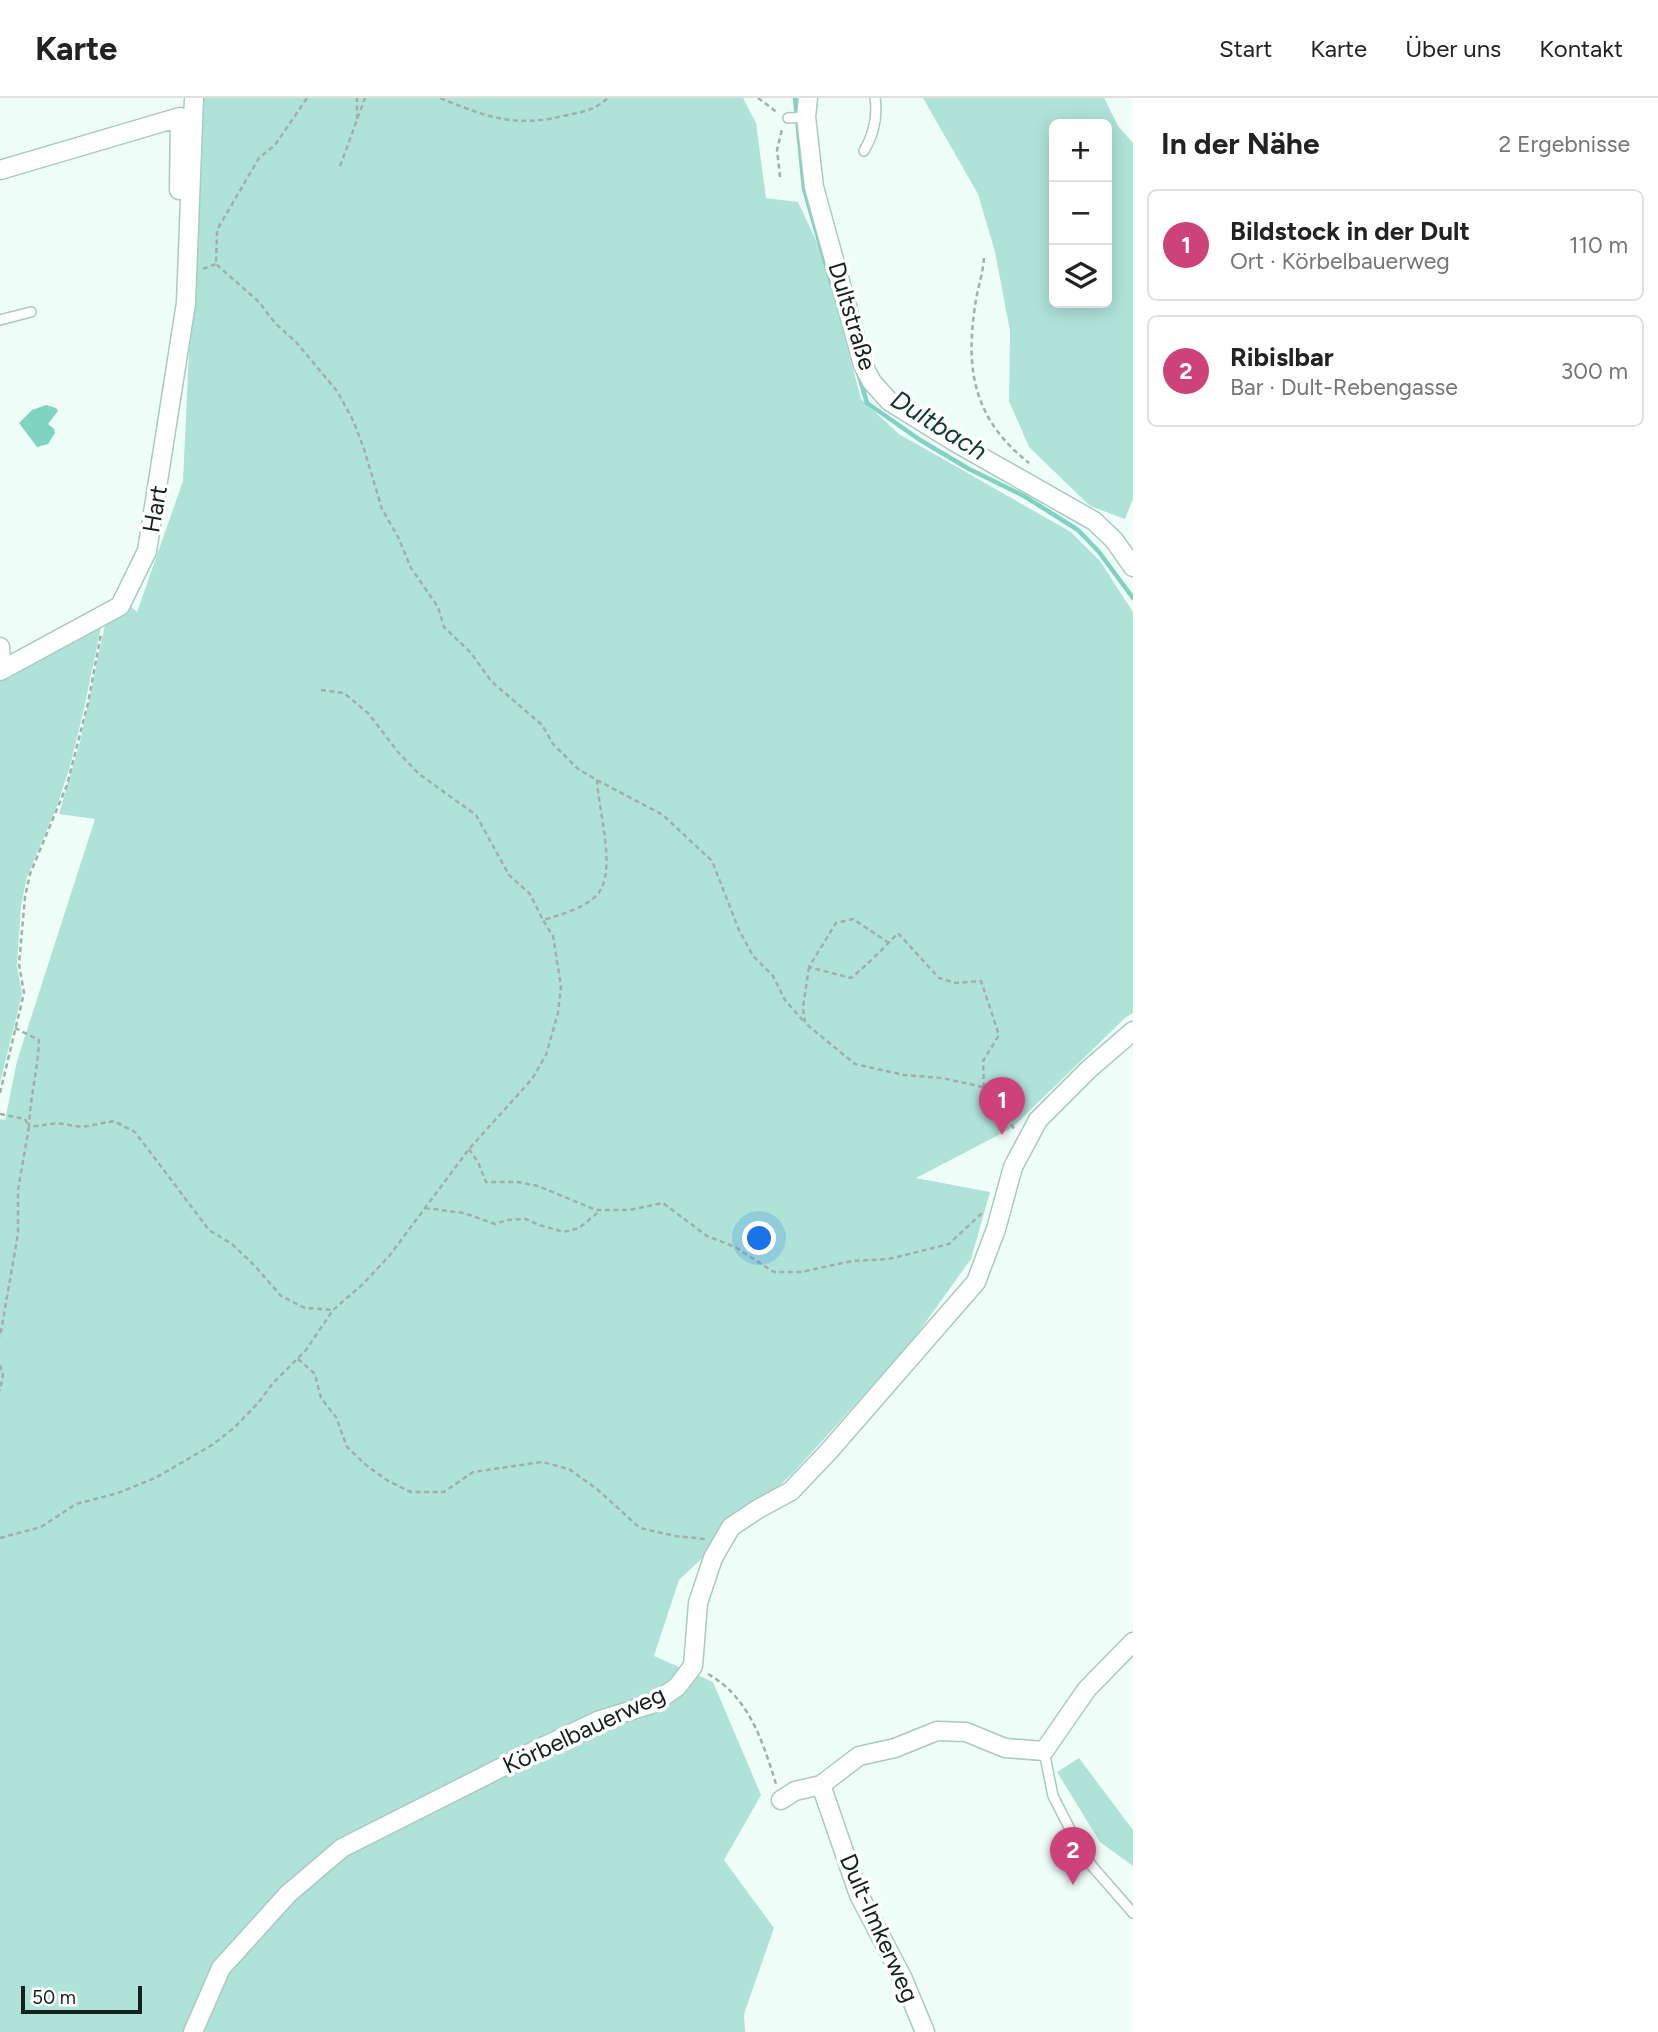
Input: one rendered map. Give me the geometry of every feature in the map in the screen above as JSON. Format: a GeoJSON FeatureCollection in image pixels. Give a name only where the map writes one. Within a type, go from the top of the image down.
{"type":"FeatureCollection","features":[{"type":"Feature","properties":{"kind":"street","name":"Hart"},"geometry":{"type":"LineString","coordinates":[[0,647],[1,670],[120,606],[147,551],[185,314],[194,98]]}},
{"type":"Feature","properties":{"kind":"street","name":"Dultstraße"},"geometry":{"type":"LineString","coordinates":[[807,98],[798,117],[814,187],[863,365],[872,382],[889,401],[1094,521],[1114,540],[1133,567]]}},
{"type":"Feature","properties":{"kind":"street","name":"Hart"},"geometry":{"type":"LineString","coordinates":[[0,170],[180,117],[178,214],[187,274]]}},
{"type":"Feature","properties":{"kind":"street"},"geometry":{"type":"LineString","coordinates":[[693,1665],[698,1603],[713,1559],[731,1527],[791,1492],[976,1282],[996,1229],[1013,1167],[1038,1120],[1089,1069],[1133,1031]]}},
{"type":"Feature","properties":{"kind":"street"},"geometry":{"type":"LineString","coordinates":[[781,1800],[795,1791],[821,1784],[859,1756],[895,1748],[937,1731],[966,1732],[1005,1748],[1044,1751],[1087,1689],[1133,1642]]}},
{"type":"Feature","properties":{"kind":"street","name":"Körbelbauerweg"},"geometry":{"type":"LineString","coordinates":[[193,2032],[221,1968],[288,1894],[342,1848],[600,1720],[652,1704],[677,1687],[693,1665]]}},
{"type":"Feature","properties":{"kind":"street","name":"Dult-Imkerweg"},"geometry":{"type":"LineString","coordinates":[[821,1784],[859,1895],[903,1979],[925,2032]]}},
{"type":"Feature","properties":{"kind":"lane"},"geometry":{"type":"LineString","coordinates":[[864,152],[873,135],[877,110],[875,98]]}},
{"type":"Feature","properties":{"kind":"lane"},"geometry":{"type":"LineString","coordinates":[[0,320],[31,312]]}},
{"type":"Feature","properties":{"kind":"lane"},"geometry":{"type":"LineString","coordinates":[[1044,1751],[1053,1796],[1074,1837],[1092,1866],[1133,1913]]}},
{"type":"Feature","properties":{"kind":"path"},"geometry":{"type":"LineString","coordinates":[[307,98],[275,145],[259,158],[217,230],[216,264],[259,302],[337,391],[353,420],[382,509],[411,568],[438,607],[444,627],[471,653],[491,681],[542,725],[553,744],[578,769],[663,815],[712,861],[739,930],[753,956],[773,976],[785,1000],[805,1023],[855,1064],[904,1075],[942,1078],[984,1088]]}},
{"type":"Feature","properties":{"kind":"path"},"geometry":{"type":"LineString","coordinates":[[357,98],[357,122]]}},
{"type":"Feature","properties":{"kind":"path"},"geometry":{"type":"LineString","coordinates":[[340,166],[365,98]]}},
{"type":"Feature","properties":{"kind":"path"},"geometry":{"type":"LineString","coordinates":[[440,98],[477,113],[512,122],[542,121],[596,108],[608,98]]}},
{"type":"Feature","properties":{"kind":"path"},"geometry":{"type":"LineString","coordinates":[[758,98],[772,110]]}},
{"type":"Feature","properties":{"kind":"path"},"geometry":{"type":"LineString","coordinates":[[780,177],[777,150],[779,134],[798,117]]}},
{"type":"Feature","properties":{"kind":"path"},"geometry":{"type":"LineString","coordinates":[[984,258],[973,327],[977,392],[994,429],[1028,462]]}},
{"type":"Feature","properties":{"kind":"path"},"geometry":{"type":"LineString","coordinates":[[0,1093],[24,993],[19,964],[24,897],[30,874],[67,785],[90,694],[105,614]]}},
{"type":"Feature","properties":{"kind":"path"},"geometry":{"type":"LineString","coordinates":[[0,1538],[41,1527],[76,1504],[118,1493],[155,1478],[212,1445],[234,1428],[259,1402],[272,1383],[298,1359],[332,1310],[363,1284],[390,1255],[468,1149],[532,1079],[546,1055],[558,1013],[561,986],[553,936],[530,894],[509,875],[476,815],[419,774],[369,714],[344,693],[321,690]]}},
{"type":"Feature","properties":{"kind":"path"},"geometry":{"type":"LineString","coordinates":[[544,920],[572,911],[601,890],[606,855],[597,780]]}},
{"type":"Feature","properties":{"kind":"path"},"geometry":{"type":"LineString","coordinates":[[805,1023],[803,1007],[810,967],[836,923],[853,919],[889,943]]}},
{"type":"Feature","properties":{"kind":"path"},"geometry":{"type":"LineString","coordinates":[[810,967],[851,978],[898,933],[939,978],[956,983],[981,981],[999,1035],[983,1060],[984,1088],[1018,1133],[1038,1120]]}},
{"type":"Feature","properties":{"kind":"path"},"geometry":{"type":"LineString","coordinates":[[0,1337],[18,1234],[18,1190],[29,1127],[39,1040],[16,1028]]}},
{"type":"Feature","properties":{"kind":"path"},"geometry":{"type":"LineString","coordinates":[[0,1114],[25,1119],[29,1127]]}},
{"type":"Feature","properties":{"kind":"path"},"geometry":{"type":"LineString","coordinates":[[29,1127],[57,1123],[82,1127],[114,1121],[135,1132],[209,1230],[232,1244],[281,1296],[305,1308],[332,1310]]}},
{"type":"Feature","properties":{"kind":"path"},"geometry":{"type":"LineString","coordinates":[[468,1149],[478,1162],[486,1182],[518,1182],[538,1186],[601,1210],[628,1210],[663,1203],[707,1236],[734,1247],[774,1272],[801,1272],[852,1262],[889,1259],[949,1244],[986,1208]]}},
{"type":"Feature","properties":{"kind":"path"},"geometry":{"type":"LineString","coordinates":[[425,1208],[464,1213],[495,1224],[526,1219],[539,1226],[564,1232],[579,1228],[601,1210]]}},
{"type":"Feature","properties":{"kind":"path"},"geometry":{"type":"LineString","coordinates":[[298,1359],[315,1374],[321,1398],[336,1417],[346,1447],[388,1481],[411,1492],[444,1492],[474,1472],[542,1462],[569,1469],[598,1490],[640,1528],[675,1536],[723,1540]]}},
{"type":"Feature","properties":{"kind":"path"},"geometry":{"type":"LineString","coordinates":[[0,1365],[3,1375],[0,1391]]}},
{"type":"Feature","properties":{"kind":"path"},"geometry":{"type":"LineString","coordinates":[[693,1665],[717,1679],[747,1709],[767,1756],[781,1800]]}},
{"type":"Feature","properties":{"kind":"shaded area"},"geometry":{"type":"Polygon","coordinates":[[[185,98],[743,98],[756,123],[766,198],[798,202],[823,255],[861,399],[899,434],[1071,532],[1100,561],[1133,612],[1133,1013],[1012,1128],[916,1178],[990,1192],[971,1259],[910,1344],[794,1472],[679,1580],[654,1656],[713,1682],[761,1795],[724,1860],[774,1928],[744,2014],[745,2032],[0,2032],[0,1119],[5,1120],[17,1061],[95,819],[59,814],[80,742],[107,615],[125,601],[137,612],[183,481],[197,178],[185,98]]]}},
{"type":"Feature","properties":{"kind":"shaded area"},"geometry":{"type":"Polygon","coordinates":[[[923,98],[1104,98],[1118,126],[1133,143],[1133,499],[1125,519],[1090,506],[1029,447],[1009,401],[1010,331],[995,252],[978,194],[923,98]]]}},
{"type":"Feature","properties":{"kind":"shaded area"},"geometry":{"type":"Polygon","coordinates":[[[46,405],[58,411],[48,424],[55,433],[48,444],[37,447],[19,423],[32,410],[46,405]]]}},
{"type":"Feature","properties":{"kind":"shaded area"},"geometry":{"type":"Polygon","coordinates":[[[101,627],[70,766],[57,806],[27,877],[21,906],[17,966],[22,994],[0,1083],[0,675],[52,646],[101,627]]]}},
{"type":"Feature","properties":{"kind":"shaded area"},"geometry":{"type":"Polygon","coordinates":[[[1079,1758],[1133,1830],[1133,1866],[1100,1842],[1057,1772],[1079,1758]]]}},
{"type":"Feature","properties":{"kind":"waterway","name":"Dultbach"},"geometry":{"type":"LineString","coordinates":[[795,98],[804,189],[832,286]]}},
{"type":"Feature","properties":{"kind":"waterway","name":"Dultbach"},"geometry":{"type":"LineString","coordinates":[[858,372],[867,403],[920,440],[969,469],[1024,496],[1078,530],[1099,552],[1133,598]]}},
{"type":"Feature","properties":{"kind":"place","name":"Bildstock in der Dult"},"geometry":{"type":"Point","coordinates":[1002,1135]}},
{"type":"Feature","properties":{"kind":"place","name":"Ribislbar"},"geometry":{"type":"Point","coordinates":[1073,1885]}}]}
